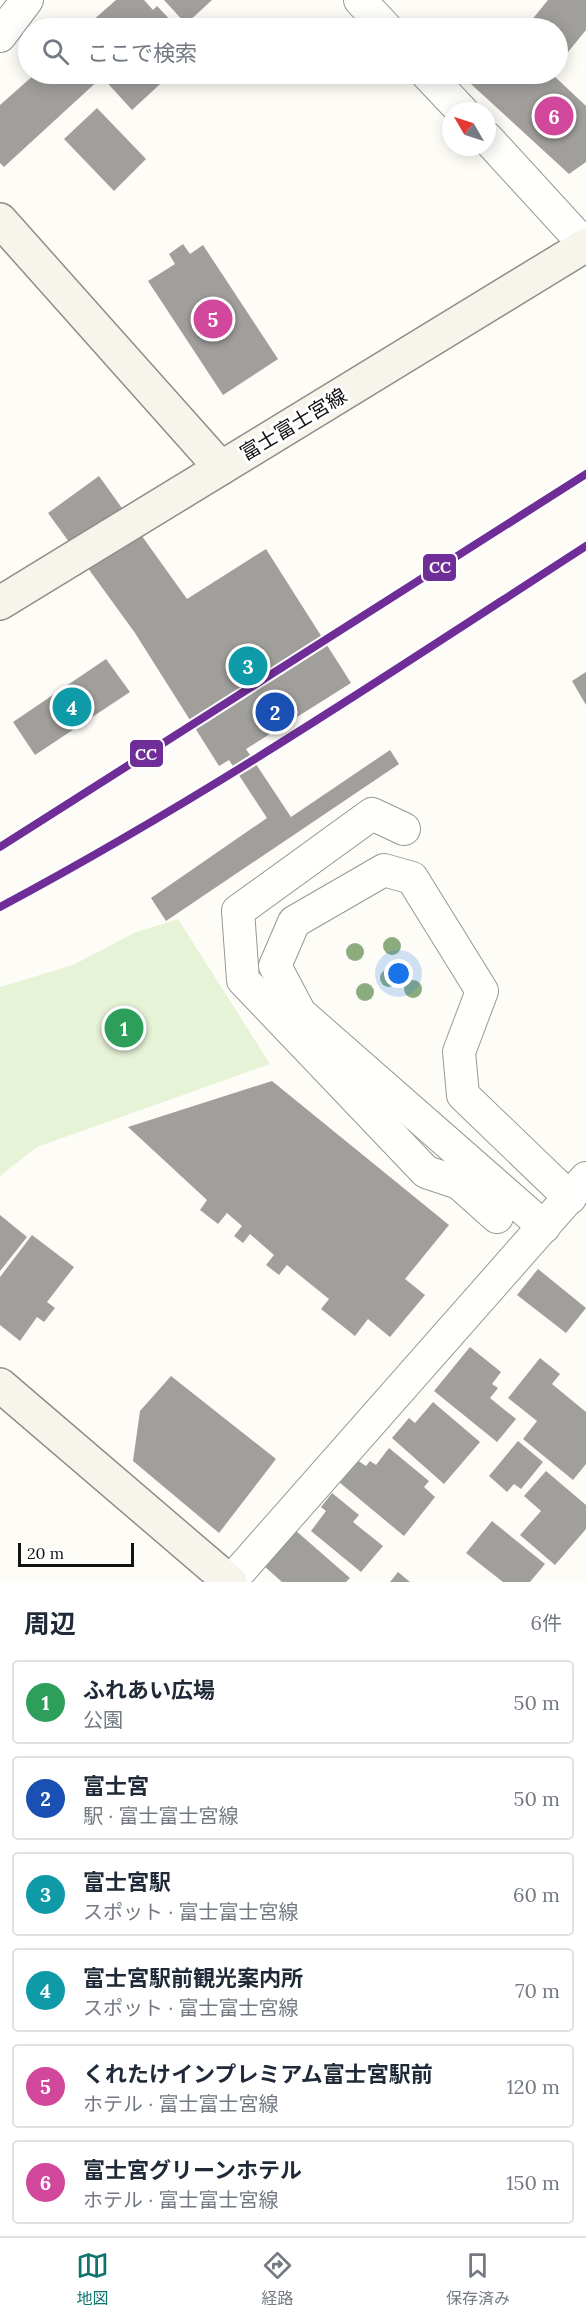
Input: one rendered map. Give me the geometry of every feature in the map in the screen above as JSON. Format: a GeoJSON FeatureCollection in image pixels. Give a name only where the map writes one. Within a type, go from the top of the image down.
{"type":"FeatureCollection","features":[{"type":"Feature","properties":{"kind":"main road"},"geometry":{"type":"LineString","coordinates":[[0,220],[221,468]]}},
{"type":"Feature","properties":{"kind":"main road","name":"富士富士宮線"},"geometry":{"type":"LineString","coordinates":[[0,603],[586,245]]}},
{"type":"Feature","properties":{"kind":"main road"},"geometry":{"type":"LineString","coordinates":[[0,1385],[230,1582]]}},
{"type":"Feature","properties":{"kind":"street"},"geometry":{"type":"LineString","coordinates":[[0,36],[27,0]]}},
{"type":"Feature","properties":{"kind":"street"},"geometry":{"type":"LineString","coordinates":[[360,0],[377,18]]}},
{"type":"Feature","properties":{"kind":"street"},"geometry":{"type":"LineString","coordinates":[[436,84],[453,102]]}},
{"type":"Feature","properties":{"kind":"street"},"geometry":{"type":"LineString","coordinates":[[496,148],[586,245]]}},
{"type":"Feature","properties":{"kind":"street"},"geometry":{"type":"LineString","coordinates":[[404,829],[372,814],[238,912],[243,980],[426,1172],[459,1184],[497,1217]]}},
{"type":"Feature","properties":{"kind":"street"},"geometry":{"type":"LineString","coordinates":[[230,1582],[544,1227],[578,1188],[463,1095],[459,1052],[482,992],[412,878],[384,870],[294,922],[275,966],[300,1013],[544,1227]]}},
{"type":"Feature","properties":{"kind":"street"},"geometry":{"type":"LineString","coordinates":[[0,1401],[41,1421]]}},
{"type":"Feature","properties":{"kind":"green space"},"geometry":{"type":"Polygon","coordinates":[[[178,919],[270,1064],[37,1147],[0,1176],[0,987],[73,965],[134,933],[178,919]]]}},
{"type":"Feature","properties":{"kind":"building"},"geometry":{"type":"Polygon","coordinates":[[[116,0],[144,0],[153,10],[157,6],[168,18],[95,18],[116,0]]]}},
{"type":"Feature","properties":{"kind":"building"},"geometry":{"type":"Polygon","coordinates":[[[164,0],[212,0],[192,18],[180,18],[164,0]]]}},
{"type":"Feature","properties":{"kind":"building"},"geometry":{"type":"Polygon","coordinates":[[[548,0],[586,0],[586,30],[568,52],[568,18],[533,18],[548,0]]]}},
{"type":"Feature","properties":{"kind":"building"},"geometry":{"type":"Polygon","coordinates":[[[24,84],[94,84],[4,167],[0,163],[0,105],[24,84]]]}},
{"type":"Feature","properties":{"kind":"building"},"geometry":{"type":"Polygon","coordinates":[[[108,84],[160,84],[132,110],[108,84]]]}},
{"type":"Feature","properties":{"kind":"building"},"geometry":{"type":"Polygon","coordinates":[[[471,84],[563,84],[586,106],[586,162],[569,174],[496,107],[496,102],[491,102],[471,84]]]}},
{"type":"Feature","properties":{"kind":"building"},"geometry":{"type":"Polygon","coordinates":[[[97,108],[146,159],[114,191],[64,139],[97,108]]]}},
{"type":"Feature","properties":{"kind":"building"},"geometry":{"type":"Polygon","coordinates":[[[183,244],[190,254],[203,245],[278,359],[223,395],[148,281],[175,264],[169,254],[183,244]]]}},
{"type":"Feature","properties":{"kind":"building"},"geometry":{"type":"Polygon","coordinates":[[[99,476],[187,599],[266,549],[351,683],[246,749],[291,817],[390,750],[399,764],[166,921],[151,898],[267,818],[229,760],[219,766],[135,633],[48,513],[99,476]]]}},
{"type":"Feature","properties":{"kind":"building"},"geometry":{"type":"Polygon","coordinates":[[[106,659],[130,692],[35,755],[13,722],[106,659]]]}},
{"type":"Feature","properties":{"kind":"building"},"geometry":{"type":"Polygon","coordinates":[[[586,672],[586,705],[572,681],[586,672]]]}},
{"type":"Feature","properties":{"kind":"building"},"geometry":{"type":"Polygon","coordinates":[[[272,1081],[449,1225],[405,1279],[425,1295],[390,1337],[368,1319],[355,1336],[321,1309],[329,1299],[287,1265],[279,1275],[266,1265],[274,1255],[250,1234],[243,1243],[234,1236],[242,1226],[227,1213],[218,1224],[200,1210],[207,1200],[128,1127],[272,1081]]]}},
{"type":"Feature","properties":{"kind":"building"},"geometry":{"type":"Polygon","coordinates":[[[0,1215],[27,1237],[0,1271],[0,1215]]]}},
{"type":"Feature","properties":{"kind":"building"},"geometry":{"type":"Polygon","coordinates":[[[32,1235],[74,1267],[47,1302],[55,1308],[44,1322],[37,1317],[20,1341],[0,1325],[0,1277],[32,1235]]]}},
{"type":"Feature","properties":{"kind":"building"},"geometry":{"type":"Polygon","coordinates":[[[538,1269],[586,1308],[566,1333],[517,1295],[538,1269]]]}},
{"type":"Feature","properties":{"kind":"building"},"geometry":{"type":"Polygon","coordinates":[[[470,1347],[501,1372],[492,1384],[498,1388],[490,1398],[516,1419],[497,1442],[434,1391],[470,1347]]]}},
{"type":"Feature","properties":{"kind":"building"},"geometry":{"type":"Polygon","coordinates":[[[540,1358],[560,1374],[552,1384],[586,1412],[586,1464],[573,1480],[523,1439],[537,1421],[508,1398],[540,1358]]]}},
{"type":"Feature","properties":{"kind":"building"},"geometry":{"type":"Polygon","coordinates":[[[171,1376],[276,1459],[219,1533],[133,1461],[140,1411],[171,1376]]]}},
{"type":"Feature","properties":{"kind":"building"},"geometry":{"type":"Polygon","coordinates":[[[433,1402],[480,1442],[444,1484],[392,1438],[409,1418],[415,1423],[433,1402]]]}},
{"type":"Feature","properties":{"kind":"building"},"geometry":{"type":"Polygon","coordinates":[[[518,1441],[543,1462],[521,1489],[514,1484],[507,1492],[489,1476],[518,1441]]]}},
{"type":"Feature","properties":{"kind":"building"},"geometry":{"type":"Polygon","coordinates":[[[389,1448],[429,1481],[424,1487],[435,1497],[404,1536],[339,1482],[357,1460],[366,1466],[370,1461],[376,1465],[389,1448]]]}},
{"type":"Feature","properties":{"kind":"building"},"geometry":{"type":"Polygon","coordinates":[[[546,1471],[586,1505],[586,1529],[555,1565],[520,1535],[541,1511],[524,1496],[546,1471]]]}},
{"type":"Feature","properties":{"kind":"building"},"geometry":{"type":"Polygon","coordinates":[[[332,1493],[359,1515],[353,1522],[383,1546],[361,1572],[311,1531],[326,1511],[321,1507],[332,1493]]]}},
{"type":"Feature","properties":{"kind":"building"},"geometry":{"type":"Polygon","coordinates":[[[492,1521],[545,1564],[530,1582],[503,1582],[466,1553],[492,1521]]]}},
{"type":"Feature","properties":{"kind":"building"},"geometry":{"type":"Polygon","coordinates":[[[295,1530],[350,1578],[346,1582],[282,1582],[264,1566],[295,1530]]]}},
{"type":"Feature","properties":{"kind":"building"},"geometry":{"type":"Polygon","coordinates":[[[398,1572],[410,1582],[390,1582],[398,1572]]]}},
{"type":"Feature","properties":{"kind":"transit line","name":"CC"},"geometry":{"type":"LineString","coordinates":[[0,847],[586,474]]}},
{"type":"Feature","properties":{"kind":"transit line","name":"CC"},"geometry":{"type":"LineString","coordinates":[[0,907],[76,866],[224,778],[586,546]]}},
{"type":"Feature","properties":{"kind":"place","name":"富士宮グリーンホテル"},"geometry":{"type":"Point","coordinates":[554,116]}},
{"type":"Feature","properties":{"kind":"place","name":"くれたけインプレミアム富士宮駅前"},"geometry":{"type":"Point","coordinates":[213,319]}},
{"type":"Feature","properties":{"kind":"place","name":"富士宮駅"},"geometry":{"type":"Point","coordinates":[248,666]}},
{"type":"Feature","properties":{"kind":"place","name":"富士宮駅前観光案内所"},"geometry":{"type":"Point","coordinates":[72,707]}},
{"type":"Feature","properties":{"kind":"place","name":"富士宮"},"geometry":{"type":"Point","coordinates":[275,712]}},
{"type":"Feature","properties":{"kind":"place","name":"ふれあい広場"},"geometry":{"type":"Point","coordinates":[124,1028]}}]}
